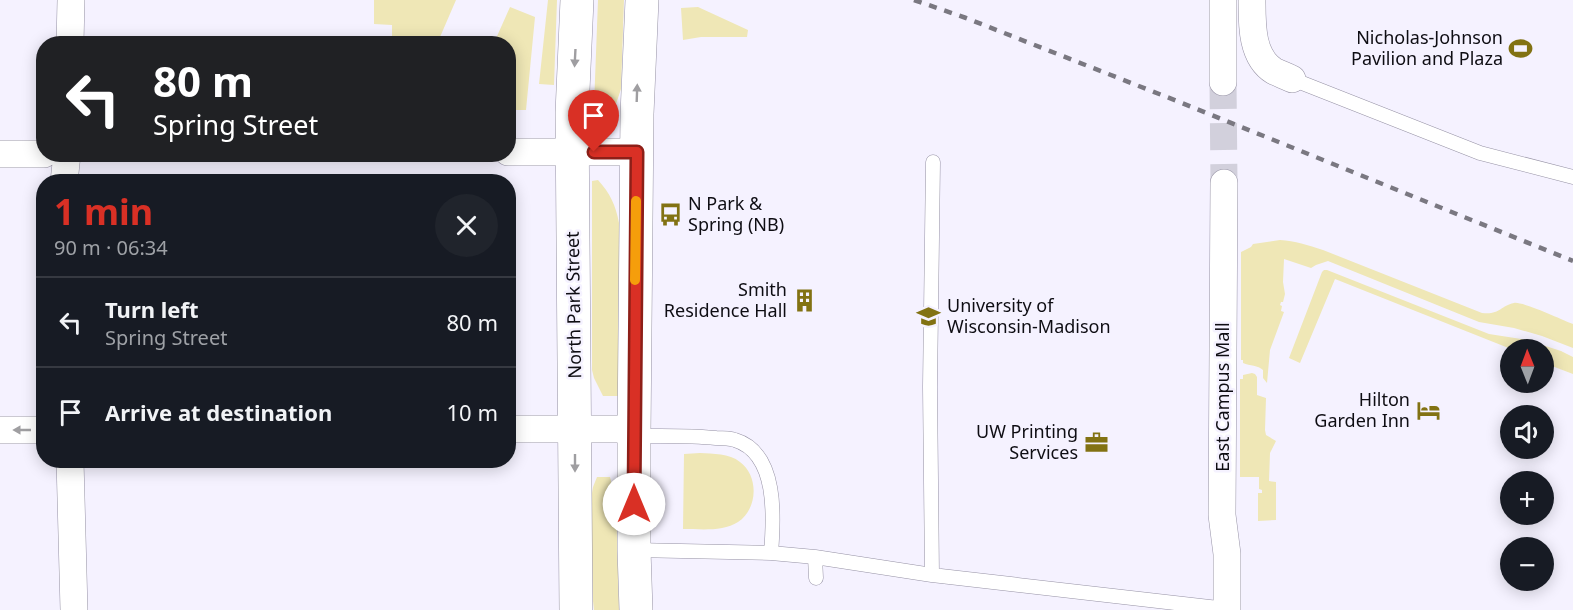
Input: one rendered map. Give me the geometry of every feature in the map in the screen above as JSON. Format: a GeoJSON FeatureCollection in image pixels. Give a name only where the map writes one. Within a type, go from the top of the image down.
{"type":"FeatureCollection","features":[{"type":"Feature","properties":{"kind":"main road","name":"North Park Street"},"geometry":{"type":"LineString","coordinates":[[576,610],[572,113],[577,0]]}},
{"type":"Feature","properties":{"kind":"main road"},"geometry":{"type":"LineString","coordinates":[[636,610],[634,432],[637,114],[642,0]]}},
{"type":"Feature","properties":{"kind":"street"},"geometry":{"type":"LineString","coordinates":[[70,0],[70,36]]}},
{"type":"Feature","properties":{"kind":"street"},"geometry":{"type":"LineString","coordinates":[[1223,0],[1223,82]]}},
{"type":"Feature","properties":{"kind":"street"},"geometry":{"type":"LineString","coordinates":[[1252,0],[1256,45],[1262,60],[1273,70],[1292,79]]}},
{"type":"Feature","properties":{"kind":"street"},"geometry":{"type":"LineString","coordinates":[[516,152],[637,152]]}},
{"type":"Feature","properties":{"kind":"street"},"geometry":{"type":"LineString","coordinates":[[0,154],[36,154]]}},
{"type":"Feature","properties":{"kind":"street","name":"East Campus Mall"},"geometry":{"type":"LineString","coordinates":[[1224,183],[1222,516],[1227,554],[1227,610]]}},
{"type":"Feature","properties":{"kind":"street"},"geometry":{"type":"LineString","coordinates":[[516,429],[575,428],[634,432]]}},
{"type":"Feature","properties":{"kind":"street"},"geometry":{"type":"LineString","coordinates":[[0,430],[36,430]]}},
{"type":"Feature","properties":{"kind":"street"},"geometry":{"type":"LineString","coordinates":[[70,468],[74,610]]}},
{"type":"Feature","properties":{"kind":"lane"},"geometry":{"type":"LineString","coordinates":[[1292,79],[1480,153],[1573,177]]}},
{"type":"Feature","properties":{"kind":"lane"},"geometry":{"type":"LineString","coordinates":[[932,575],[930,387],[933,162]]}},
{"type":"Feature","properties":{"kind":"lane"},"geometry":{"type":"LineString","coordinates":[[634,432],[735,440],[751,449],[763,463],[769,478],[773,531],[771,553]]}},
{"type":"Feature","properties":{"kind":"lane"},"geometry":{"type":"LineString","coordinates":[[634,550],[771,553],[815,557],[932,575],[1227,610]]}},
{"type":"Feature","properties":{"kind":"lane"},"geometry":{"type":"LineString","coordinates":[[815,557],[816,578]]}},
{"type":"Feature","properties":{"kind":"shaded area"},"geometry":{"type":"Polygon","coordinates":[[[374,0],[456,0],[440,36],[392,36],[392,25],[374,24],[374,0]]]}},
{"type":"Feature","properties":{"kind":"shaded area"},"geometry":{"type":"Polygon","coordinates":[[[548,0],[557,0],[554,85],[539,84],[548,0]]]}},
{"type":"Feature","properties":{"kind":"shaded area"},"geometry":{"type":"Polygon","coordinates":[[[598,0],[624,0],[621,89],[615,107],[594,106],[598,0]]]}},
{"type":"Feature","properties":{"kind":"shaded area"},"geometry":{"type":"Polygon","coordinates":[[[510,7],[535,17],[526,110],[516,110],[516,36],[497,36],[510,7]]]}},
{"type":"Feature","properties":{"kind":"shaded area"},"geometry":{"type":"Polygon","coordinates":[[[698,7],[748,30],[747,37],[701,37],[683,40],[681,8],[698,7]]]}},
{"type":"Feature","properties":{"kind":"shaded area"},"geometry":{"type":"Polygon","coordinates":[[[598,180],[612,200],[619,223],[618,396],[603,396],[592,370],[592,181],[598,180]]]}},
{"type":"Feature","properties":{"kind":"shaded area"},"geometry":{"type":"Polygon","coordinates":[[[1280,240],[1323,250],[1482,313],[1493,313],[1509,304],[1518,303],[1573,324],[1573,348],[1554,339],[1514,328],[1479,322],[1328,261],[1311,268],[1284,259],[1285,294],[1280,305],[1282,306],[1281,311],[1284,312],[1270,350],[1267,383],[1263,378],[1263,370],[1243,363],[1241,360],[1241,252],[1253,244],[1280,240]]]}},
{"type":"Feature","properties":{"kind":"shaded area"},"geometry":{"type":"Polygon","coordinates":[[[1327,270],[1489,334],[1521,339],[1500,339],[1500,345],[1335,279],[1300,363],[1289,358],[1322,272],[1327,270]]]}},
{"type":"Feature","properties":{"kind":"shaded area"},"geometry":{"type":"Polygon","coordinates":[[[1554,349],[1573,357],[1573,374],[1554,367],[1554,349]]]}},
{"type":"Feature","properties":{"kind":"shaded area"},"geometry":{"type":"Polygon","coordinates":[[[1252,373],[1257,377],[1257,395],[1266,398],[1266,435],[1276,441],[1270,453],[1269,481],[1276,482],[1276,520],[1258,521],[1258,493],[1262,493],[1259,489],[1259,477],[1240,477],[1240,379],[1243,379],[1243,375],[1252,373]]]}},
{"type":"Feature","properties":{"kind":"shaded area"},"geometry":{"type":"Polygon","coordinates":[[[700,453],[731,457],[740,462],[751,475],[754,492],[749,509],[745,516],[732,525],[711,529],[683,529],[684,454],[700,453]]]}},
{"type":"Feature","properties":{"kind":"shaded area"},"geometry":{"type":"Polygon","coordinates":[[[597,477],[610,477],[616,501],[619,610],[594,610],[591,583],[591,499],[597,477]]]}},
{"type":"Feature","properties":{"kind":"tunnel"},"geometry":{"type":"LineString","coordinates":[[1223,82],[1224,183]]}},
{"type":"Feature","properties":{"kind":"railway"},"geometry":{"type":"LineString","coordinates":[[914,0],[966,18],[1182,103],[1573,261]]}},
{"type":"Feature","properties":{"kind":"slow traffic"},"geometry":{"type":"LineString","coordinates":[[635,280],[636,201]]}},
{"type":"Feature","properties":{"kind":"place","name":"Nicholas-Johnson Pavilion and Plaza"},"geometry":{"type":"Point","coordinates":[1521,48]}},
{"type":"Feature","properties":{"kind":"place","name":"N Park & Spring (NB)"},"geometry":{"type":"Point","coordinates":[670,214]}},
{"type":"Feature","properties":{"kind":"place","name":"Smith Residence Hall"},"geometry":{"type":"Point","coordinates":[805,300]}},
{"type":"Feature","properties":{"kind":"place","name":"University of Wisconsin-Madison"},"geometry":{"type":"Point","coordinates":[929,316]}},
{"type":"Feature","properties":{"kind":"place","name":"Hilton Garden Inn"},"geometry":{"type":"Point","coordinates":[1428,410]}},
{"type":"Feature","properties":{"kind":"place","name":"UW Printing Services"},"geometry":{"type":"Point","coordinates":[1096,442]}},
{"type":"Feature","properties":{"kind":"route"},"geometry":{"type":"LineString","coordinates":[[594,152],[637,152],[634,504]]}}]}
